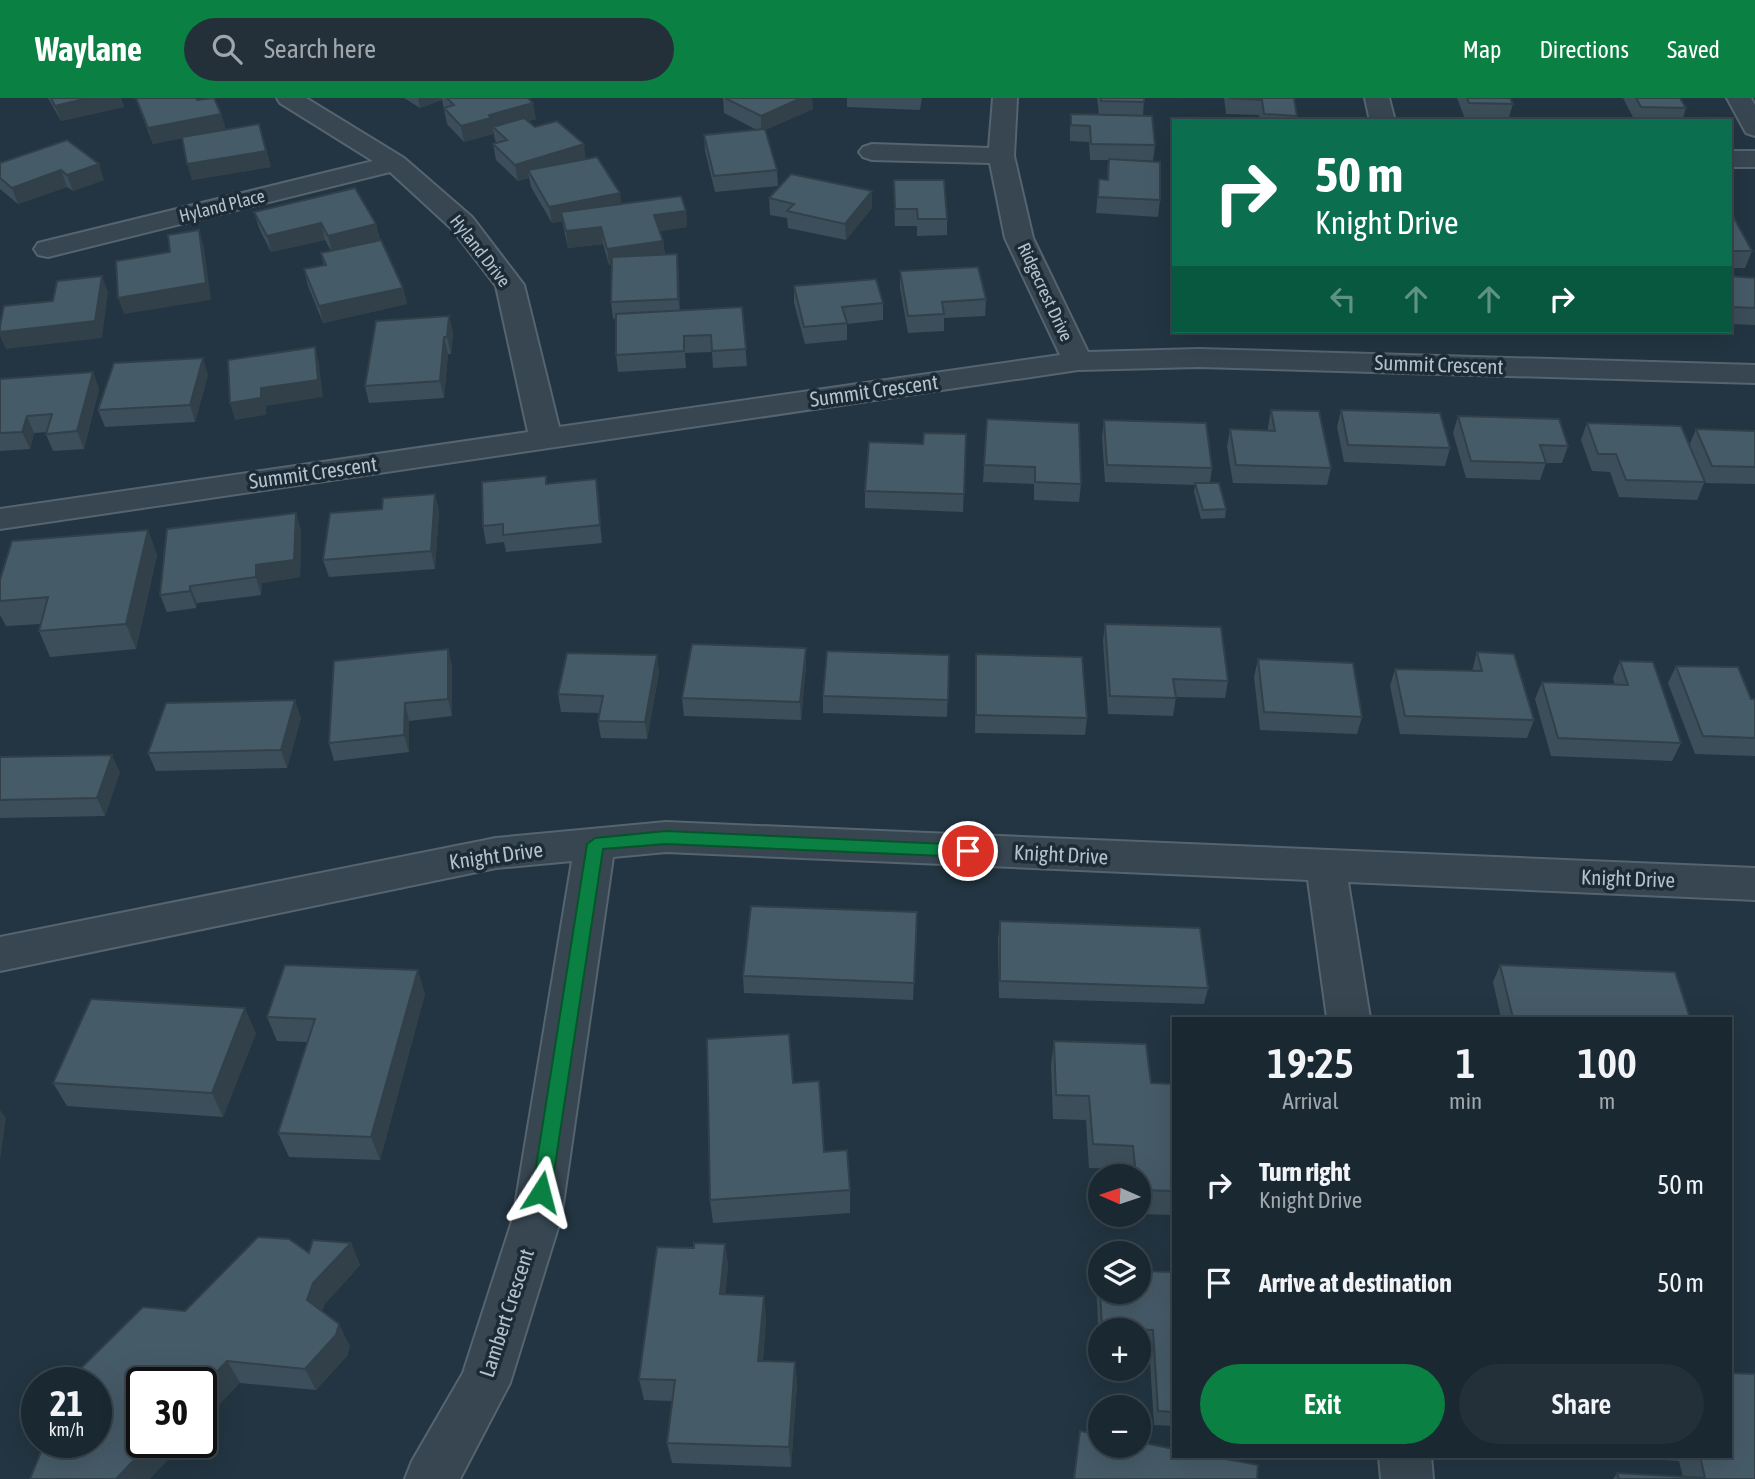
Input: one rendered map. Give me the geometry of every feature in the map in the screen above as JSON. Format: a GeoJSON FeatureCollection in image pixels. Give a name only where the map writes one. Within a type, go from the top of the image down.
{"type":"FeatureCollection","features":[{"type":"Feature","properties":{"kind":"street","name":"Hyland Drive"},"geometry":{"type":"LineString","coordinates":[[289,98],[395,163],[463,223],[510,285],[545,440]]}},
{"type":"Feature","properties":{"kind":"street","name":"Ridgecrest Drive"},"geometry":{"type":"LineString","coordinates":[[1004,98],[1001,156],[1019,238],[1078,361]]}},
{"type":"Feature","properties":{"kind":"street"},"geometry":{"type":"LineString","coordinates":[[1377,98],[1382,119]]}},
{"type":"Feature","properties":{"kind":"street"},"geometry":{"type":"LineString","coordinates":[[1739,98],[1755,128]]}},
{"type":"Feature","properties":{"kind":"street"},"geometry":{"type":"LineString","coordinates":[[872,152],[1001,156]]}},
{"type":"Feature","properties":{"kind":"street"},"geometry":{"type":"LineString","coordinates":[[1732,159],[1755,159]]}},
{"type":"Feature","properties":{"kind":"street","name":"Hyland Place"},"geometry":{"type":"LineString","coordinates":[[48,249],[395,163]]}},
{"type":"Feature","properties":{"kind":"street","name":"Summit Crescent"},"geometry":{"type":"LineString","coordinates":[[0,519],[1078,361],[1199,358],[1755,374]]}},
{"type":"Feature","properties":{"kind":"street","name":"Knight Drive"},"geometry":{"type":"LineString","coordinates":[[0,954],[496,853],[666,837],[1755,884]]}},
{"type":"Feature","properties":{"kind":"street","name":"Lambert Crescent"},"geometry":{"type":"LineString","coordinates":[[431,1479],[485,1383],[537,1218],[595,844]]}},
{"type":"Feature","properties":{"kind":"street"},"geometry":{"type":"LineString","coordinates":[[1326,867],[1348,1017]]}},
{"type":"Feature","properties":{"kind":"street"},"geometry":{"type":"LineString","coordinates":[[1405,1458],[1407,1479]]}},
{"type":"Feature","properties":{"kind":"building"},"geometry":{"type":"Polygon","coordinates":[[[51,98],[88,98],[55,106],[51,98]]]}},
{"type":"Feature","properties":{"kind":"building"},"geometry":{"type":"Polygon","coordinates":[[[136,98],[214,98],[221,114],[148,128],[136,98]]]}},
{"type":"Feature","properties":{"kind":"building"},"geometry":{"type":"Polygon","coordinates":[[[447,98],[528,98],[533,103],[461,126],[444,108],[454,105],[447,98]]]}},
{"type":"Feature","properties":{"kind":"building"},"geometry":{"type":"Polygon","coordinates":[[[725,98],[801,98],[761,116],[725,98]]]}},
{"type":"Feature","properties":{"kind":"building"},"geometry":{"type":"Polygon","coordinates":[[[1101,98],[1144,98],[1144,102],[1101,101],[1101,98]]]}},
{"type":"Feature","properties":{"kind":"building"},"geometry":{"type":"Polygon","coordinates":[[[1228,98],[1294,98],[1297,116],[1264,114],[1262,100],[1228,98]]]}},
{"type":"Feature","properties":{"kind":"building"},"geometry":{"type":"Polygon","coordinates":[[[1467,98],[1510,98],[1513,104],[1469,103],[1467,98]]]}},
{"type":"Feature","properties":{"kind":"building"},"geometry":{"type":"Polygon","coordinates":[[[1636,98],[1680,98],[1686,108],[1641,107],[1636,98]]]}},
{"type":"Feature","properties":{"kind":"building"},"geometry":{"type":"Polygon","coordinates":[[[1071,114],[1152,116],[1155,145],[1091,144],[1090,126],[1071,125],[1071,114]]]}},
{"type":"Feature","properties":{"kind":"building"},"geometry":{"type":"Polygon","coordinates":[[[524,118],[535,127],[557,121],[584,144],[515,165],[493,144],[507,140],[493,127],[524,118]]]}},
{"type":"Feature","properties":{"kind":"building"},"geometry":{"type":"Polygon","coordinates":[[[259,124],[266,151],[187,164],[182,137],[259,124]]]}},
{"type":"Feature","properties":{"kind":"building"},"geometry":{"type":"Polygon","coordinates":[[[765,129],[777,170],[714,176],[704,135],[765,129]]]}},
{"type":"Feature","properties":{"kind":"building"},"geometry":{"type":"Polygon","coordinates":[[[67,140],[99,164],[67,175],[61,170],[12,188],[0,178],[0,163],[67,140]]]}},
{"type":"Feature","properties":{"kind":"building"},"geometry":{"type":"Polygon","coordinates":[[[597,157],[620,193],[549,207],[528,170],[597,157]]]}},
{"type":"Feature","properties":{"kind":"building"},"geometry":{"type":"Polygon","coordinates":[[[1109,159],[1160,162],[1160,200],[1098,197],[1099,179],[1108,180],[1109,159]]]}},
{"type":"Feature","properties":{"kind":"building"},"geometry":{"type":"Polygon","coordinates":[[[791,174],[872,191],[845,224],[787,211],[794,204],[769,198],[791,174]]]}},
{"type":"Feature","properties":{"kind":"building"},"geometry":{"type":"Polygon","coordinates":[[[894,180],[944,180],[947,219],[918,219],[917,209],[895,209],[894,180]]]}},
{"type":"Feature","properties":{"kind":"building"},"geometry":{"type":"Polygon","coordinates":[[[355,188],[376,224],[328,236],[321,223],[267,236],[254,212],[355,188]]]}},
{"type":"Feature","properties":{"kind":"building"},"geometry":{"type":"Polygon","coordinates":[[[681,196],[686,211],[654,215],[663,241],[607,249],[601,227],[566,231],[561,212],[681,196]]]}},
{"type":"Feature","properties":{"kind":"building"},"geometry":{"type":"Polygon","coordinates":[[[1732,216],[1733,216],[1752,251],[1732,251],[1732,216]]]}},
{"type":"Feature","properties":{"kind":"building"},"geometry":{"type":"Polygon","coordinates":[[[199,230],[206,283],[118,298],[116,261],[170,252],[168,235],[199,230]]]}},
{"type":"Feature","properties":{"kind":"building"},"geometry":{"type":"Polygon","coordinates":[[[381,240],[403,288],[319,306],[304,269],[326,265],[321,253],[381,240]]]}},
{"type":"Feature","properties":{"kind":"building"},"geometry":{"type":"Polygon","coordinates":[[[677,254],[678,299],[611,302],[612,257],[677,254]]]}},
{"type":"Feature","properties":{"kind":"building"},"geometry":{"type":"Polygon","coordinates":[[[978,267],[986,299],[942,302],[944,314],[908,316],[900,271],[978,267]]]}},
{"type":"Feature","properties":{"kind":"building"},"geometry":{"type":"Polygon","coordinates":[[[102,276],[95,321],[0,332],[4,306],[53,301],[57,281],[102,276]]]}},
{"type":"Feature","properties":{"kind":"building"},"geometry":{"type":"Polygon","coordinates":[[[1732,276],[1755,278],[1755,308],[1732,307],[1732,276]]]}},
{"type":"Feature","properties":{"kind":"building"},"geometry":{"type":"Polygon","coordinates":[[[876,279],[883,303],[842,307],[847,323],[804,327],[794,286],[876,279]]]}},
{"type":"Feature","properties":{"kind":"building"},"geometry":{"type":"Polygon","coordinates":[[[742,307],[746,349],[712,351],[711,335],[684,336],[684,351],[616,355],[616,314],[742,307]]]}},
{"type":"Feature","properties":{"kind":"building"},"geometry":{"type":"Polygon","coordinates":[[[449,316],[440,381],[365,386],[376,321],[449,316]]]}},
{"type":"Feature","properties":{"kind":"building"},"geometry":{"type":"Polygon","coordinates":[[[315,347],[318,380],[261,388],[261,398],[230,403],[228,360],[315,347]]]}},
{"type":"Feature","properties":{"kind":"building"},"geometry":{"type":"Polygon","coordinates":[[[203,358],[190,405],[98,410],[114,363],[203,358]]]}},
{"type":"Feature","properties":{"kind":"building"},"geometry":{"type":"Polygon","coordinates":[[[93,372],[77,431],[46,434],[52,414],[27,416],[22,432],[0,433],[0,379],[93,372]]]}},
{"type":"Feature","properties":{"kind":"building"},"geometry":{"type":"Polygon","coordinates":[[[1271,410],[1319,411],[1331,468],[1236,465],[1230,429],[1275,431],[1271,410]]]}},
{"type":"Feature","properties":{"kind":"building"},"geometry":{"type":"Polygon","coordinates":[[[1341,410],[1440,413],[1450,448],[1348,445],[1341,410]]]}},
{"type":"Feature","properties":{"kind":"building"},"geometry":{"type":"Polygon","coordinates":[[[1458,416],[1559,419],[1568,446],[1540,445],[1546,463],[1471,461],[1458,416]]]}},
{"type":"Feature","properties":{"kind":"building"},"geometry":{"type":"Polygon","coordinates":[[[987,419],[1079,423],[1081,484],[1035,482],[1035,467],[984,465],[987,419]]]}},
{"type":"Feature","properties":{"kind":"building"},"geometry":{"type":"Polygon","coordinates":[[[1104,420],[1206,423],[1212,468],[1107,465],[1104,420]]]}},
{"type":"Feature","properties":{"kind":"building"},"geometry":{"type":"Polygon","coordinates":[[[1587,423],[1681,426],[1705,482],[1626,480],[1616,454],[1598,454],[1587,423]]]}},
{"type":"Feature","properties":{"kind":"building"},"geometry":{"type":"Polygon","coordinates":[[[1696,429],[1755,431],[1755,467],[1712,466],[1696,429]]]}},
{"type":"Feature","properties":{"kind":"building"},"geometry":{"type":"Polygon","coordinates":[[[924,433],[966,434],[964,494],[865,491],[869,442],[923,444],[924,433]]]}},
{"type":"Feature","properties":{"kind":"building"},"geometry":{"type":"Polygon","coordinates":[[[546,476],[546,484],[596,479],[600,525],[503,535],[503,524],[483,526],[482,482],[546,476]]]}},
{"type":"Feature","properties":{"kind":"building"},"geometry":{"type":"Polygon","coordinates":[[[1195,483],[1219,483],[1226,509],[1203,510],[1195,483]]]}},
{"type":"Feature","properties":{"kind":"building"},"geometry":{"type":"Polygon","coordinates":[[[435,494],[431,551],[323,560],[330,513],[382,509],[383,498],[435,494]]]}},
{"type":"Feature","properties":{"kind":"building"},"geometry":{"type":"Polygon","coordinates":[[[296,513],[294,560],[256,565],[256,577],[190,586],[190,591],[160,595],[167,529],[296,513]]]}},
{"type":"Feature","properties":{"kind":"building"},"geometry":{"type":"Polygon","coordinates":[[[148,530],[126,624],[39,631],[48,597],[0,601],[0,580],[12,541],[148,530]]]}},
{"type":"Feature","properties":{"kind":"building"},"geometry":{"type":"Polygon","coordinates":[[[1105,624],[1221,627],[1228,681],[1173,679],[1176,698],[1110,696],[1105,624]]]}},
{"type":"Feature","properties":{"kind":"building"},"geometry":{"type":"Polygon","coordinates":[[[692,644],[806,648],[800,702],[682,698],[692,644]]]}},
{"type":"Feature","properties":{"kind":"building"},"geometry":{"type":"Polygon","coordinates":[[[448,649],[448,699],[405,703],[404,735],[329,743],[334,661],[448,649]]]}},
{"type":"Feature","properties":{"kind":"building"},"geometry":{"type":"Polygon","coordinates":[[[827,651],[949,655],[948,700],[823,696],[827,651]]]}},
{"type":"Feature","properties":{"kind":"building"},"geometry":{"type":"Polygon","coordinates":[[[1477,652],[1514,654],[1534,720],[1405,716],[1395,669],[1482,671],[1477,652]]]}},
{"type":"Feature","properties":{"kind":"building"},"geometry":{"type":"Polygon","coordinates":[[[567,653],[657,655],[645,722],[598,721],[603,696],[558,694],[567,653]]]}},
{"type":"Feature","properties":{"kind":"building"},"geometry":{"type":"Polygon","coordinates":[[[976,654],[1082,657],[1087,718],[976,715],[976,654]]]}},
{"type":"Feature","properties":{"kind":"building"},"geometry":{"type":"Polygon","coordinates":[[[1258,659],[1353,663],[1362,717],[1264,712],[1258,659]]]}},
{"type":"Feature","properties":{"kind":"building"},"geometry":{"type":"Polygon","coordinates":[[[1620,661],[1653,662],[1681,743],[1558,738],[1542,682],[1628,685],[1620,661]]]}},
{"type":"Feature","properties":{"kind":"building"},"geometry":{"type":"Polygon","coordinates":[[[1676,666],[1738,667],[1751,699],[1755,699],[1755,738],[1703,736],[1676,666]]]}},
{"type":"Feature","properties":{"kind":"building"},"geometry":{"type":"Polygon","coordinates":[[[295,700],[281,750],[148,753],[166,703],[295,700]]]}},
{"type":"Feature","properties":{"kind":"building"},"geometry":{"type":"Polygon","coordinates":[[[112,755],[97,798],[0,800],[0,757],[112,755]]]}},
{"type":"Feature","properties":{"kind":"building"},"geometry":{"type":"Polygon","coordinates":[[[751,906],[917,912],[914,983],[743,976],[751,906]]]}},
{"type":"Feature","properties":{"kind":"building"},"geometry":{"type":"Polygon","coordinates":[[[1000,921],[1200,928],[1208,988],[1000,981],[1000,921]]]}},
{"type":"Feature","properties":{"kind":"building"},"geometry":{"type":"Polygon","coordinates":[[[285,965],[418,970],[371,1137],[278,1133],[315,1019],[267,1017],[285,965]]]}},
{"type":"Feature","properties":{"kind":"building"},"geometry":{"type":"Polygon","coordinates":[[[1500,965],[1675,972],[1690,1017],[1513,1017],[1500,965]]]}},
{"type":"Feature","properties":{"kind":"building"},"geometry":{"type":"Polygon","coordinates":[[[91,999],[245,1008],[212,1093],[53,1083],[91,999]]]}},
{"type":"Feature","properties":{"kind":"building"},"geometry":{"type":"Polygon","coordinates":[[[789,1034],[793,1083],[819,1081],[824,1152],[847,1150],[850,1190],[710,1200],[707,1039],[789,1034]]]}},
{"type":"Feature","properties":{"kind":"building"},"geometry":{"type":"Polygon","coordinates":[[[1054,1041],[1146,1044],[1151,1083],[1172,1084],[1172,1191],[1152,1190],[1152,1164],[1135,1164],[1133,1146],[1093,1144],[1089,1096],[1056,1095],[1054,1041]]]}},
{"type":"Feature","properties":{"kind":"building"},"geometry":{"type":"Polygon","coordinates":[[[258,1237],[289,1239],[309,1253],[313,1240],[351,1243],[313,1283],[307,1300],[339,1324],[336,1335],[305,1369],[227,1361],[217,1371],[217,1367],[126,1367],[126,1458],[136,1458],[116,1479],[30,1479],[39,1458],[112,1458],[112,1367],[82,1367],[143,1307],[185,1311],[258,1237]]]}},
{"type":"Feature","properties":{"kind":"building"},"geometry":{"type":"Polygon","coordinates":[[[694,1243],[725,1244],[720,1294],[764,1296],[758,1361],[795,1362],[789,1447],[667,1443],[675,1380],[639,1379],[657,1247],[694,1248],[694,1243]]]}},
{"type":"Feature","properties":{"kind":"building"},"geometry":{"type":"Polygon","coordinates":[[[1151,1271],[1172,1272],[1172,1412],[1158,1411],[1151,1318],[1101,1318],[1101,1304],[1151,1304],[1151,1271]]]}},
{"type":"Feature","properties":{"kind":"building"},"geometry":{"type":"Polygon","coordinates":[[[1732,1373],[1755,1374],[1755,1479],[1619,1479],[1617,1473],[1705,1478],[1700,1458],[1732,1458],[1732,1373]]]}},
{"type":"Feature","properties":{"kind":"building"},"geometry":{"type":"Polygon","coordinates":[[[1080,1431],[1088,1433],[1088,1458],[1151,1458],[1151,1444],[1172,1449],[1172,1458],[1221,1458],[1258,1465],[1257,1479],[1074,1479],[1080,1431]]]}},
{"type":"Feature","properties":{"kind":"route"},"geometry":{"type":"LineString","coordinates":[[541,1192],[595,844],[666,837],[968,851]]}}]}
